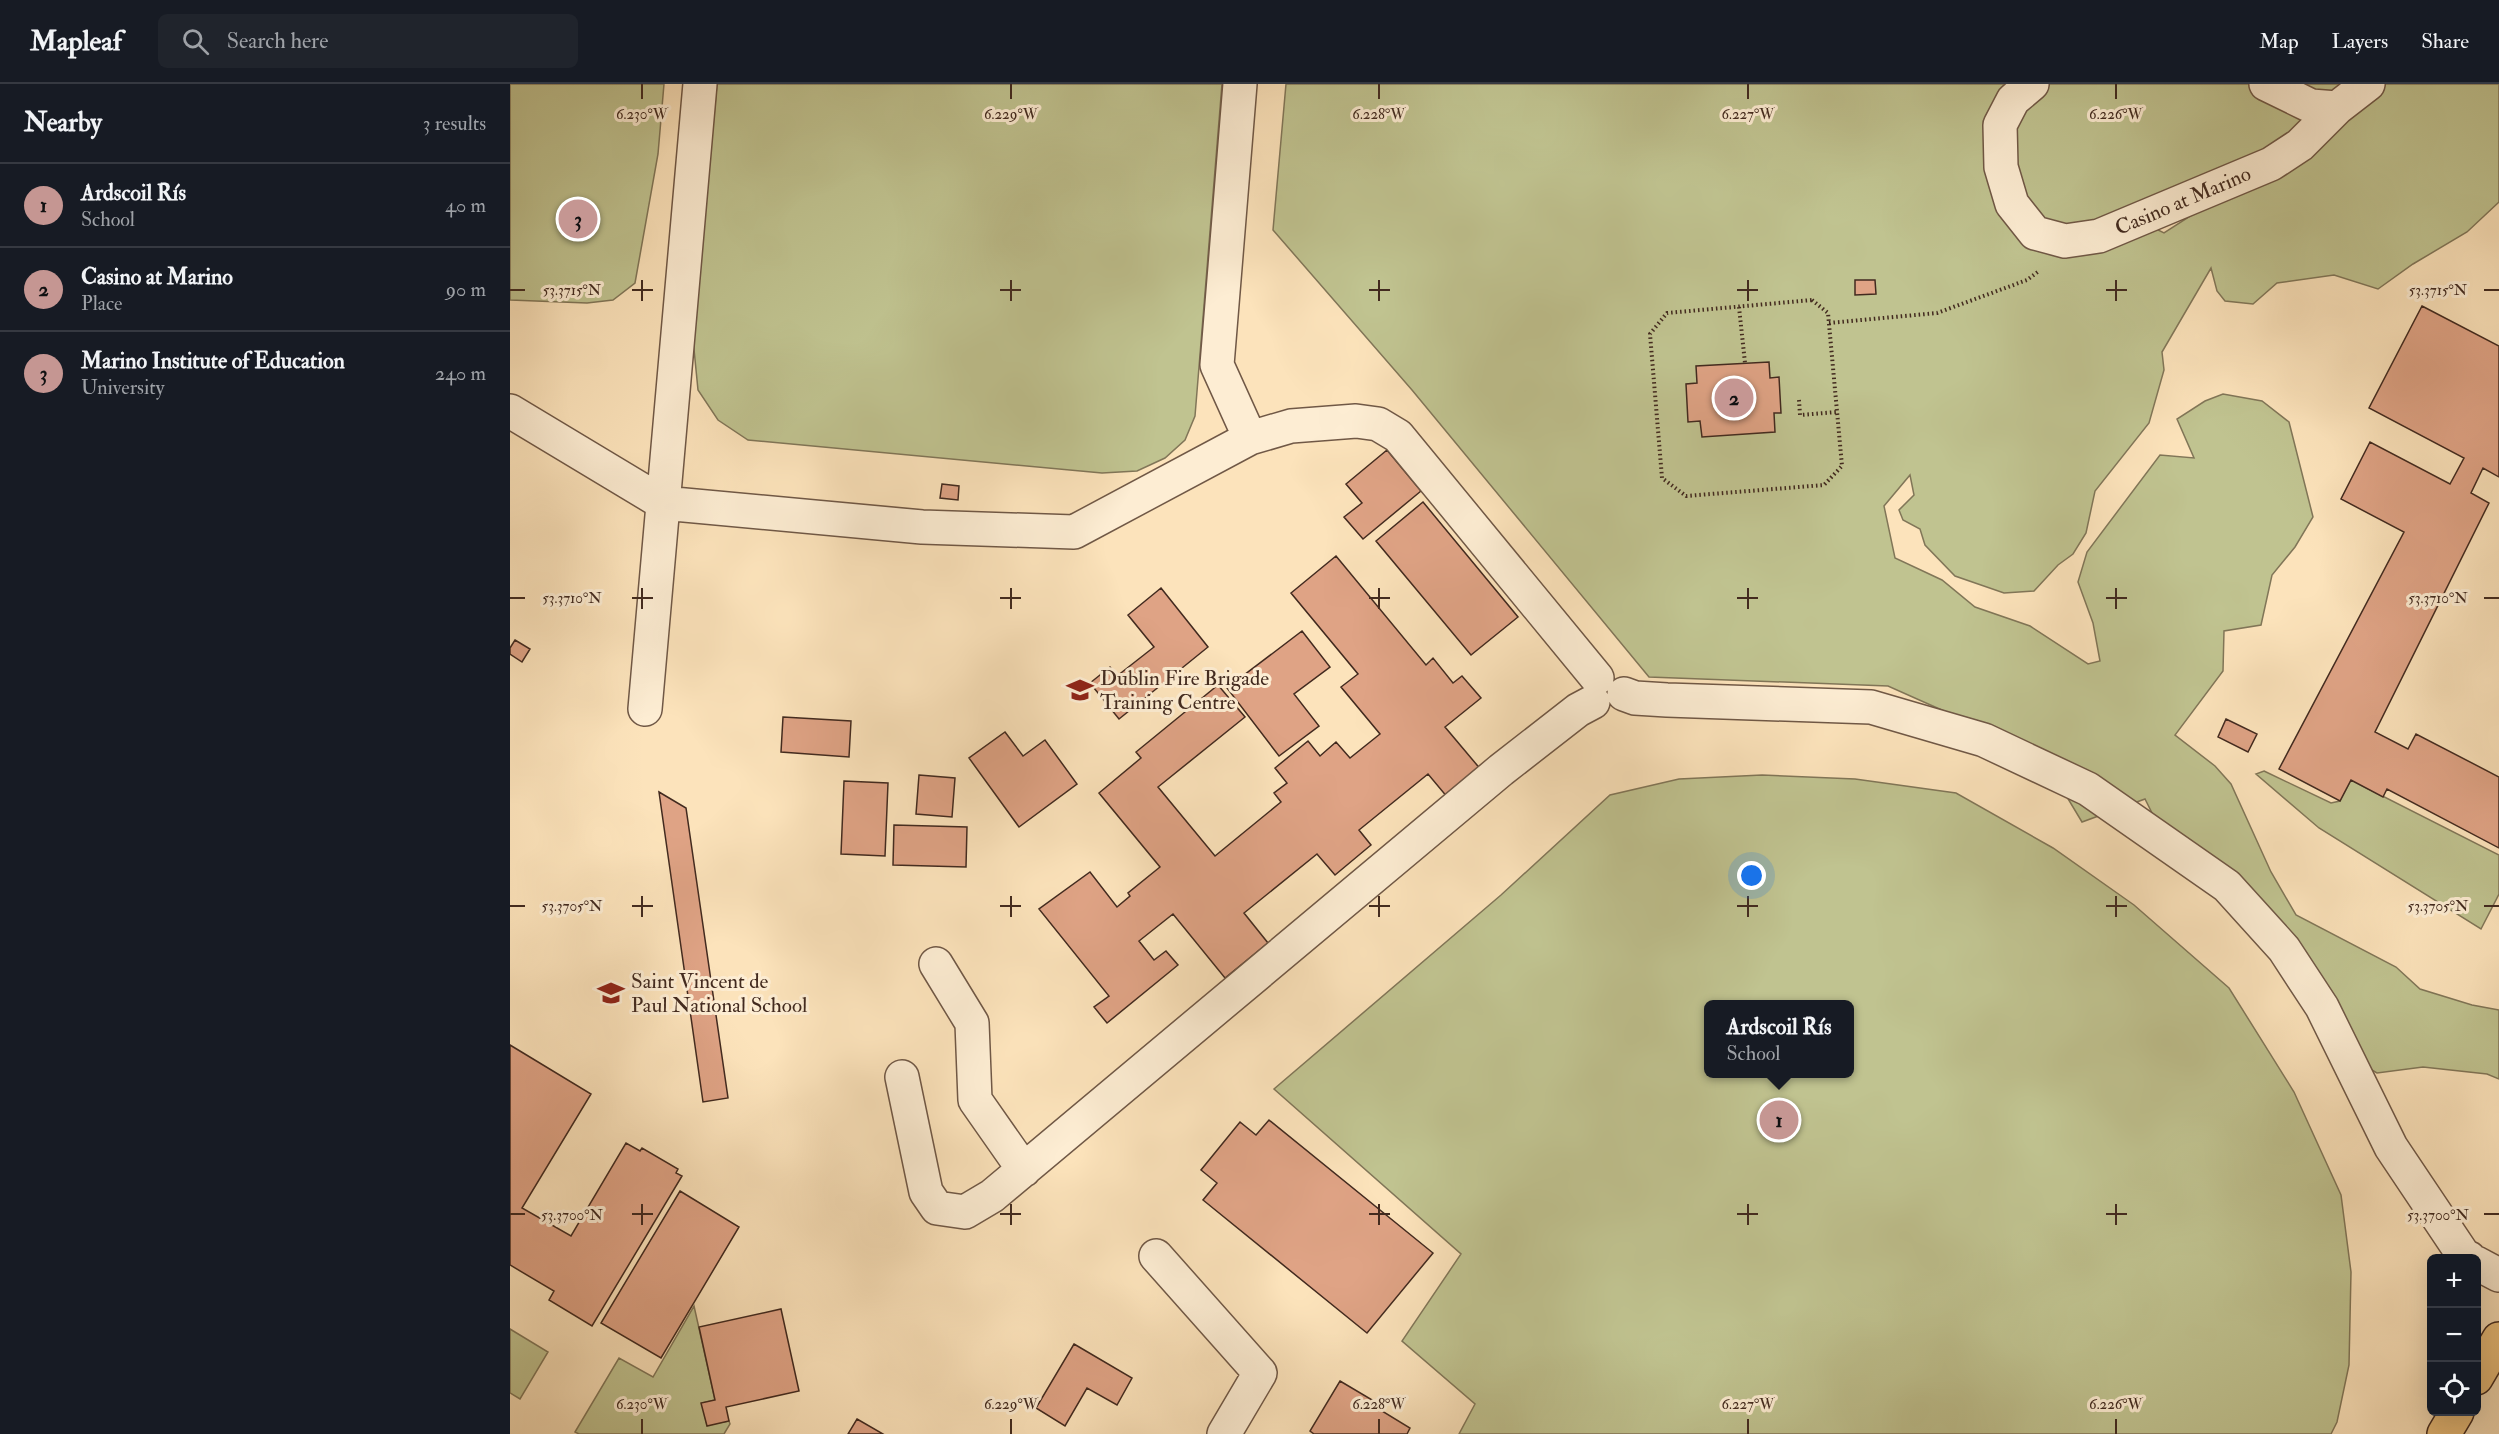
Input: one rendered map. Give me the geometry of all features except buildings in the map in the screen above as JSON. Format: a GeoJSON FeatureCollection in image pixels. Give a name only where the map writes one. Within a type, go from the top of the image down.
{"type":"FeatureCollection","features":[{"type":"Feature","properties":{"kind":"main road"},"geometry":{"type":"LineString","coordinates":[[2481,1370],[2499,1339]]}},
{"type":"Feature","properties":{"kind":"main road"},"geometry":{"type":"LineString","coordinates":[[2444,1434],[2455,1416]]}},
{"type":"Feature","properties":{"kind":"lane"},"geometry":{"type":"LineString","coordinates":[[645,709],[700,84]]}},
{"type":"Feature","properties":{"kind":"lane"},"geometry":{"type":"LineString","coordinates":[[1240,84],[1217,365],[1250,438]]}},
{"type":"Feature","properties":{"kind":"lane","name":"Casino at Marino"},"geometry":{"type":"LineString","coordinates":[[2032,84],[2013,100],[2000,125],[2001,167],[2012,204],[2036,233],[2065,241],[2099,236],[2271,164],[2300,145],[2337,108],[2368,84]]}},
{"type":"Feature","properties":{"kind":"lane"},"geometry":{"type":"LineString","coordinates":[[2266,84],[2312,106],[2337,108]]}},
{"type":"Feature","properties":{"kind":"lane"},"geometry":{"type":"LineString","coordinates":[[510,411],[663,503],[922,527],[1074,532],[1250,438],[1291,426],[1356,421],[1378,424],[1398,436],[1605,691],[1635,698],[1667,700],[1871,707],[1984,740],[2088,789],[2227,886],[2284,949],[2322,1007],[2391,1147],[2463,1254]]}},
{"type":"Feature","properties":{"kind":"lane"},"geometry":{"type":"LineString","coordinates":[[902,1077],[926,1192],[937,1208],[964,1212],[992,1196],[1501,770],[1605,691]]}},
{"type":"Feature","properties":{"kind":"lane"},"geometry":{"type":"LineString","coordinates":[[936,964],[972,1023],[975,1100],[1023,1170]]}},
{"type":"Feature","properties":{"kind":"lane"},"geometry":{"type":"LineString","coordinates":[[1156,1256],[1260,1373],[1224,1434]]}},
{"type":"Feature","properties":{"kind":"lane"},"geometry":{"type":"LineString","coordinates":[[2481,1266],[2499,1275]]}},
{"type":"Feature","properties":{"kind":"path"},"geometry":{"type":"LineString","coordinates":[[1829,323],[1937,314],[2027,280],[2049,265],[2065,241]]}},
{"type":"Feature","properties":{"kind":"path"},"geometry":{"type":"LineString","coordinates":[[1812,300],[1828,313],[1829,323],[1842,466],[1824,485],[1686,496],[1662,478],[1650,334],[1667,313],[1812,300]]}},
{"type":"Feature","properties":{"kind":"path"},"geometry":{"type":"LineString","coordinates":[[1739,307],[1745,363]]}},
{"type":"Feature","properties":{"kind":"path"},"geometry":{"type":"LineString","coordinates":[[1799,400],[1800,415],[1837,412]]}},
{"type":"Feature","properties":{"kind":"green space"},"geometry":{"type":"Polygon","coordinates":[[[510,84],[664,84],[658,154],[635,283],[613,300],[587,303],[510,300],[510,84]]]}},
{"type":"Feature","properties":{"kind":"green space"},"geometry":{"type":"Polygon","coordinates":[[[717,84],[1222,84],[1195,416],[1185,440],[1165,458],[1137,471],[1102,473],[748,440],[718,420],[698,390],[693,339],[717,84]]]}},
{"type":"Feature","properties":{"kind":"green space"},"geometry":{"type":"Polygon","coordinates":[[[1286,84],[2499,84],[2499,202],[2467,232],[2413,264],[2378,289],[2334,275],[2277,283],[2253,304],[2225,301],[2217,291],[2211,268],[2162,352],[2164,370],[2149,423],[2095,491],[2086,533],[2073,554],[2058,565],[2034,591],[2004,593],[1955,576],[1925,545],[1920,529],[1903,520],[1899,510],[1914,495],[1910,475],[1884,506],[1895,558],[1942,580],[1975,607],[2030,626],[2088,664],[2100,661],[2093,623],[2078,582],[2087,552],[2160,455],[2194,458],[2177,419],[2205,401],[2223,394],[2262,401],[2289,422],[2313,517],[2295,547],[2272,575],[2261,625],[2224,631],[2223,671],[2175,735],[2215,766],[2231,784],[2271,872],[2296,915],[2396,967],[2420,989],[2472,1005],[2499,1010],[2499,1079],[2487,1074],[2423,1067],[2377,1073],[2346,1055],[2322,1007],[2168,845],[2145,799],[2082,822],[2052,772],[1944,711],[1888,686],[1649,677],[1412,390],[1273,230],[1286,84]],[[2251,177],[2154,228],[2164,233],[2251,177]]]}},
{"type":"Feature","properties":{"kind":"green space"},"geometry":{"type":"Polygon","coordinates":[[[2264,771],[2331,803],[2340,801],[2351,780],[2499,855],[2499,894],[2481,929],[2319,828],[2256,774],[2264,771]]]}},
{"type":"Feature","properties":{"kind":"green space"},"geometry":{"type":"Polygon","coordinates":[[[1762,775],[1855,779],[1956,793],[2053,848],[2134,905],[2229,988],[2294,1092],[2341,1195],[2351,1272],[2349,1365],[2337,1422],[2331,1434],[1459,1434],[1475,1404],[1402,1341],[1461,1254],[1274,1089],[1501,895],[1610,795],[1679,779],[1762,775]]]}},
{"type":"Feature","properties":{"kind":"green space"},"geometry":{"type":"Polygon","coordinates":[[[694,1306],[715,1400],[702,1403],[707,1425],[729,1421],[730,1424],[724,1434],[579,1434],[575,1432],[619,1358],[653,1377],[694,1306]]]}},
{"type":"Feature","properties":{"kind":"green space"},"geometry":{"type":"Polygon","coordinates":[[[510,1329],[548,1352],[520,1399],[510,1393],[510,1329]]]}},
{"type":"Feature","properties":{"kind":"place","name":"Marino Institute of Education"},"geometry":{"type":"Point","coordinates":[578,219]}},
{"type":"Feature","properties":{"kind":"place","name":"Casino at Marino"},"geometry":{"type":"Point","coordinates":[1734,398]}},
{"type":"Feature","properties":{"kind":"place","name":"Dublin Fire Brigade Training Centre"},"geometry":{"type":"Point","coordinates":[1080,690]}},
{"type":"Feature","properties":{"kind":"place","name":"Saint Vincent de Paul National School"},"geometry":{"type":"Point","coordinates":[611,993]}},
{"type":"Feature","properties":{"kind":"place","name":"Ardscoil Rís"},"geometry":{"type":"Point","coordinates":[1779,1120]}}]}
